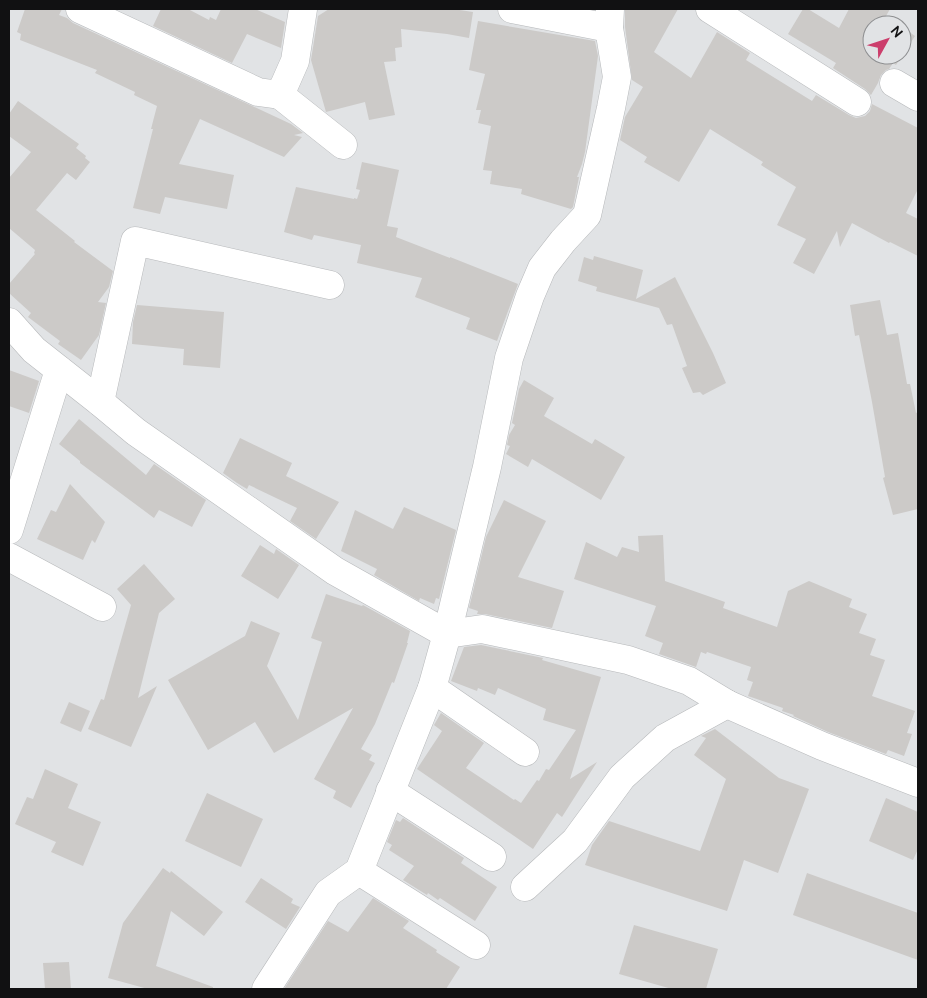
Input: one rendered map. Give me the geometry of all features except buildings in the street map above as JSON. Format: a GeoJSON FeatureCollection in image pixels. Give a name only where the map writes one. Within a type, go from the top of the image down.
{"type":"FeatureCollection","features":[{"type":"Feature","properties":{"kind":"street"},"geometry":{"type":"LineString","coordinates":[[80,9],[258,92],[280,95],[343,145]]}},
{"type":"Feature","properties":{"kind":"street"},"geometry":{"type":"LineString","coordinates":[[280,95],[295,61],[303,9]]}},
{"type":"Feature","properties":{"kind":"street"},"geometry":{"type":"LineString","coordinates":[[266,989],[328,893],[359,871],[432,688],[447,634],[487,467],[509,358],[530,296],[542,268],[587,215],[617,77],[609,18],[512,9]]}},
{"type":"Feature","properties":{"kind":"street"},"geometry":{"type":"LineString","coordinates":[[710,9],[857,102]]}},
{"type":"Feature","properties":{"kind":"street"},"geometry":{"type":"LineString","coordinates":[[894,82],[918,97]]}},
{"type":"Feature","properties":{"kind":"street"},"geometry":{"type":"LineString","coordinates":[[100,402],[135,241],[330,285]]}},
{"type":"Feature","properties":{"kind":"street"},"geometry":{"type":"LineString","coordinates":[[9,322],[34,350],[136,432],[335,571],[447,634],[482,629],[628,660],[689,681],[726,704],[822,746],[918,783]]}},
{"type":"Feature","properties":{"kind":"street"},"geometry":{"type":"LineString","coordinates":[[9,530],[59,370]]}},
{"type":"Feature","properties":{"kind":"street"},"geometry":{"type":"LineString","coordinates":[[9,557],[102,607]]}},
{"type":"Feature","properties":{"kind":"street"},"geometry":{"type":"LineString","coordinates":[[432,688],[525,752]]}},
{"type":"Feature","properties":{"kind":"street"},"geometry":{"type":"LineString","coordinates":[[525,887],[575,841],[622,777],[665,738],[726,704]]}},
{"type":"Feature","properties":{"kind":"street"},"geometry":{"type":"LineString","coordinates":[[390,792],[492,857]]}},
{"type":"Feature","properties":{"kind":"street"},"geometry":{"type":"LineString","coordinates":[[359,871],[476,946]]}}]}
